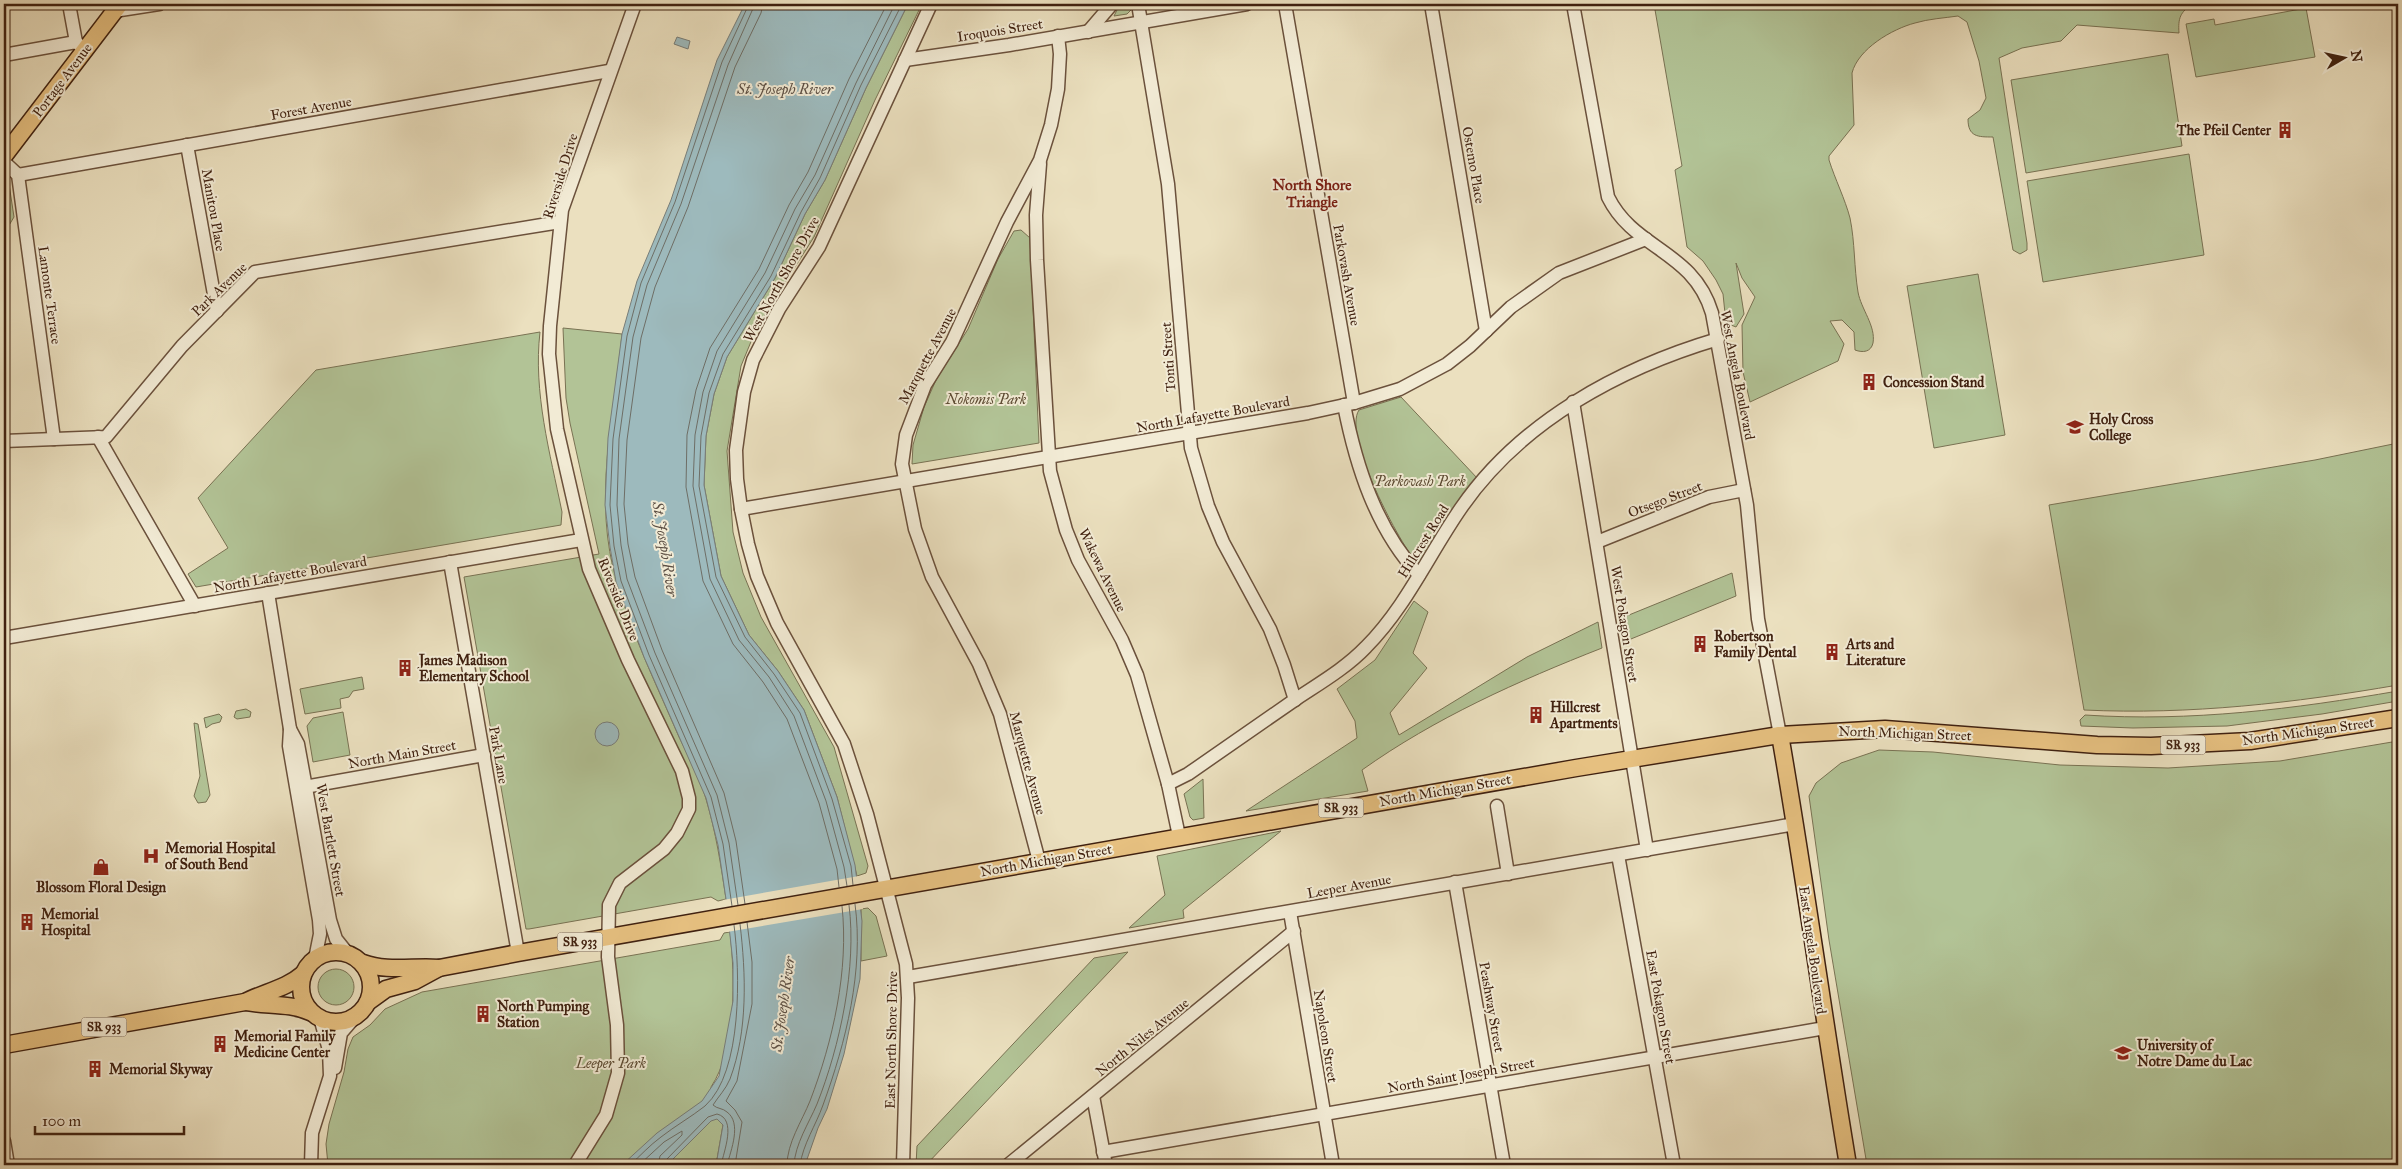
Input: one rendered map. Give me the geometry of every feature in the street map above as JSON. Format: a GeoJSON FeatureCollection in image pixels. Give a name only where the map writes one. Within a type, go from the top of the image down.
{"type":"FeatureCollection","features":[{"type":"Feature","properties":{"kind":"main road","name":"Portage Avenue"},"geometry":{"type":"LineString","coordinates":[[4,156],[80,46],[117,7]]}},
{"type":"Feature","properties":{"kind":"main road","name":"North Michigan Street"},"geometry":{"type":"LineString","coordinates":[[362,963],[381,968],[412,966],[439,968],[1180,836],[1632,758],[1780,735],[1885,729],[2097,745],[2161,746],[2250,741],[2398,718]]}},
{"type":"Feature","properties":{"kind":"main road","name":"East Angela Boulevard"},"geometry":{"type":"LineString","coordinates":[[1780,735],[1848,1165]]}},
{"type":"Feature","properties":{"kind":"main road"},"geometry":{"type":"LineString","coordinates":[[315,959],[325,954],[336,952],[348,954]]}},
{"type":"Feature","properties":{"kind":"main road","name":"SR 933"},"geometry":{"type":"LineString","coordinates":[[348,954],[362,963]]}},
{"type":"Feature","properties":{"kind":"main road","name":"SR 933"},"geometry":{"type":"LineString","coordinates":[[4,1044],[245,1002],[264,992],[288,985],[303,974],[315,959]]}},
{"type":"Feature","properties":{"kind":"main road"},"geometry":{"type":"LineString","coordinates":[[362,963],[370,981],[368,1002]]}},
{"type":"Feature","properties":{"kind":"main road","name":"North Michigan Street"},"geometry":{"type":"LineString","coordinates":[[368,1002],[386,989],[415,981],[439,968]]}},
{"type":"Feature","properties":{"kind":"main road"},"geometry":{"type":"LineString","coordinates":[[303,974],[302,993],[315,1015]]}},
{"type":"Feature","properties":{"kind":"main road","name":"SR 933"},"geometry":{"type":"LineString","coordinates":[[245,1002],[266,1006],[292,1006],[336,1021],[354,1018],[368,1002]]}},
{"type":"Feature","properties":{"kind":"street"},"geometry":{"type":"LineString","coordinates":[[4,55],[80,46],[69,4]]}},
{"type":"Feature","properties":{"kind":"street"},"geometry":{"type":"LineString","coordinates":[[117,7],[159,4]]}},
{"type":"Feature","properties":{"kind":"street","name":"Riverside Drive"},"geometry":{"type":"LineString","coordinates":[[575,1165],[606,1116],[618,1073],[619,1052],[608,957],[609,905],[614,893],[627,876],[664,849],[678,834],[688,810],[690,798],[682,771],[603,606],[581,540],[557,429],[549,354],[560,222],[609,71],[635,4]]}},
{"type":"Feature","properties":{"kind":"street","name":"West North Shore Drive"},"geometry":{"type":"LineString","coordinates":[[887,888],[867,814],[844,744],[777,624],[755,568],[741,509],[736,450],[744,392],[753,360],[779,309],[819,247],[931,4]]}},
{"type":"Feature","properties":{"kind":"street"},"geometry":{"type":"LineString","coordinates":[[1088,32],[1112,4]]}},
{"type":"Feature","properties":{"kind":"street"},"geometry":{"type":"LineString","coordinates":[[1138,4],[1141,22]]}},
{"type":"Feature","properties":{"kind":"street","name":"Iroquois Street"},"geometry":{"type":"LineString","coordinates":[[905,60],[1088,32],[1247,4]]}},
{"type":"Feature","properties":{"kind":"street","name":"Parkovash Avenue"},"geometry":{"type":"LineString","coordinates":[[1285,4],[1349,404],[1352,444],[1372,500],[1403,556],[1419,574]]}},
{"type":"Feature","properties":{"kind":"street","name":"Ostemo Place"},"geometry":{"type":"LineString","coordinates":[[1431,4],[1486,331]]}},
{"type":"Feature","properties":{"kind":"street","name":"West Angela Boulevard"},"geometry":{"type":"LineString","coordinates":[[1573,4],[1605,189],[1616,214],[1685,268],[1701,287],[1708,300],[1718,339],[1750,524],[1758,619],[1780,735]]}},
{"type":"Feature","properties":{"kind":"street","name":"Tonti Street"},"geometry":{"type":"LineString","coordinates":[[1141,22],[1168,184],[1189,433],[1196,470],[1223,542],[1270,629],[1295,700]]}},
{"type":"Feature","properties":{"kind":"street","name":"Marquette Avenue"},"geometry":{"type":"LineString","coordinates":[[1039,861],[1000,714],[979,664],[932,577],[915,528],[904,482],[902,464],[906,435],[914,410],[926,385],[956,336],[1007,222],[1040,160],[1058,89],[1060,54],[1058,36]]}},
{"type":"Feature","properties":{"kind":"street","name":"Forest Avenue"},"geometry":{"type":"LineString","coordinates":[[18,175],[609,71]]}},
{"type":"Feature","properties":{"kind":"street","name":"Manitou Place"},"geometry":{"type":"LineString","coordinates":[[187,145],[217,311]]}},
{"type":"Feature","properties":{"kind":"street","name":"Wakewa Avenue"},"geometry":{"type":"LineString","coordinates":[[1040,160],[1036,215],[1037,246],[1048,458],[1056,498],[1075,552],[1122,640],[1137,675],[1168,784],[1180,836]]}},
{"type":"Feature","properties":{"kind":"street"},"geometry":{"type":"LineString","coordinates":[[4,162],[18,175]]}},
{"type":"Feature","properties":{"kind":"street","name":"Lamonte Terrace"},"geometry":{"type":"LineString","coordinates":[[18,175],[54,439]]}},
{"type":"Feature","properties":{"kind":"street","name":"Park Avenue"},"geometry":{"type":"LineString","coordinates":[[98,437],[106,437],[182,346],[255,272],[560,222]]}},
{"type":"Feature","properties":{"kind":"street","name":"North Lafayette Boulevard"},"geometry":{"type":"LineString","coordinates":[[741,509],[1048,458],[1349,404],[1400,389],[1447,364],[1517,302],[1560,273],[1646,239]]}},
{"type":"Feature","properties":{"kind":"street","name":"Hillcrest Road"},"geometry":{"type":"LineString","coordinates":[[1168,784],[1188,774],[1338,671],[1364,649],[1390,621],[1436,546],[1481,483],[1534,431],[1573,402],[1625,374],[1718,339]]}},
{"type":"Feature","properties":{"kind":"street","name":"West Pokagon Street"},"geometry":{"type":"LineString","coordinates":[[1573,402],[1598,542],[1647,850]]}},
{"type":"Feature","properties":{"kind":"street"},"geometry":{"type":"LineString","coordinates":[[4,441],[98,437],[195,606]]}},
{"type":"Feature","properties":{"kind":"street","name":"Otsego Street"},"geometry":{"type":"LineString","coordinates":[[1598,542],[1710,497],[1744,490]]}},
{"type":"Feature","properties":{"kind":"street","name":"North Lafayette Boulevard"},"geometry":{"type":"LineString","coordinates":[[4,638],[581,540]]}},
{"type":"Feature","properties":{"kind":"street","name":"Park Lane"},"geometry":{"type":"LineString","coordinates":[[450,562],[518,953]]}},
{"type":"Feature","properties":{"kind":"street","name":"West Bartlett Street"},"geometry":{"type":"LineString","coordinates":[[268,593],[290,729],[289,746],[301,788],[330,920],[336,939],[348,954]]}},
{"type":"Feature","properties":{"kind":"street","name":"North Main Street"},"geometry":{"type":"LineString","coordinates":[[301,788],[484,755]]}},
{"type":"Feature","properties":{"kind":"street","name":"West Bartlett Street"},"geometry":{"type":"LineString","coordinates":[[301,788],[319,920],[320,934],[315,959]]}},
{"type":"Feature","properties":{"kind":"street"},"geometry":{"type":"LineString","coordinates":[[1497,806],[1508,874]]}},
{"type":"Feature","properties":{"kind":"street","name":"Leeper Avenue"},"geometry":{"type":"LineString","coordinates":[[908,977],[1795,824]]}},
{"type":"Feature","properties":{"kind":"street","name":"East Pokagon Street"},"geometry":{"type":"LineString","coordinates":[[1618,855],[1674,1165]]}},
{"type":"Feature","properties":{"kind":"street","name":"Peashway Street"},"geometry":{"type":"LineString","coordinates":[[1455,882],[1504,1165]]}},
{"type":"Feature","properties":{"kind":"street","name":"East North Shore Drive"},"geometry":{"type":"LineString","coordinates":[[887,888],[908,977],[903,1165]]}},
{"type":"Feature","properties":{"kind":"street","name":"Napoleon Street"},"geometry":{"type":"LineString","coordinates":[[1290,912],[1333,1165]]}},
{"type":"Feature","properties":{"kind":"street","name":"North Niles Avenue"},"geometry":{"type":"LineString","coordinates":[[1008,1165],[1294,931]]}},
{"type":"Feature","properties":{"kind":"street"},"geometry":{"type":"LineString","coordinates":[[315,1015],[329,1050],[330,1076]]}},
{"type":"Feature","properties":{"kind":"street"},"geometry":{"type":"LineString","coordinates":[[311,1165],[312,1133],[330,1076],[336,1066],[341,1034],[354,1018]]}},
{"type":"Feature","properties":{"kind":"street","name":"North Saint Joseph Street"},"geometry":{"type":"LineString","coordinates":[[1103,1152],[1825,1028]]}},
{"type":"Feature","properties":{"kind":"street"},"geometry":{"type":"LineString","coordinates":[[1093,1096],[1106,1165]]}},
{"type":"Feature","properties":{"kind":"street"},"geometry":{"type":"LineString","coordinates":[[4,1141],[8,1165]]}},
{"type":"Feature","properties":{"kind":"green space"},"geometry":{"type":"Polygon","coordinates":[[[908,4],[922,4],[875,100],[814,237],[757,327],[741,366],[727,451],[733,532],[743,573],[761,617],[834,747],[868,866],[866,873],[857,876],[837,797],[804,710],[778,671],[749,635],[721,576],[704,485],[706,436],[714,394],[727,357],[775,278],[805,214],[825,180],[866,88],[908,4]]]}},
{"type":"Feature","properties":{"kind":"green space"},"geometry":{"type":"Polygon","coordinates":[[[1120,4],[1131,4],[1132,9],[1127,14],[1114,16],[1120,4]]]}},
{"type":"Feature","properties":{"kind":"green space"},"geometry":{"type":"Polygon","coordinates":[[[1654,4],[2193,4],[2181,16],[2179,33],[2077,25],[2061,41],[2022,48],[1999,58],[2027,243],[2027,250],[2020,254],[2013,250],[1993,137],[1975,135],[1968,125],[1968,119],[1980,110],[1986,98],[1979,61],[1967,22],[1958,16],[1920,22],[1896,30],[1869,48],[1855,64],[1852,73],[1854,125],[1829,156],[1829,160],[1850,218],[1858,292],[1872,330],[1873,343],[1866,351],[1855,350],[1854,332],[1842,320],[1830,321],[1844,344],[1838,361],[1750,402],[1743,372],[1742,325],[1755,297],[1742,278],[1736,263],[1744,314],[1736,327],[1726,323],[1723,294],[1716,280],[1703,261],[1687,247],[1675,170],[1682,166],[1654,4]]]}},
{"type":"Feature","properties":{"kind":"green space"},"geometry":{"type":"Polygon","coordinates":[[[2306,8],[2315,57],[2196,77],[2186,24],[2214,19],[2215,25],[2306,8]]]}},
{"type":"Feature","properties":{"kind":"green space"},"geometry":{"type":"Polygon","coordinates":[[[2168,54],[2182,146],[2026,173],[2011,80],[2168,54]]]}},
{"type":"Feature","properties":{"kind":"green space"},"geometry":{"type":"Polygon","coordinates":[[[2189,154],[2204,255],[2043,282],[2027,181],[2189,154]]]}},
{"type":"Feature","properties":{"kind":"green space"},"geometry":{"type":"Polygon","coordinates":[[[4,184],[9,184],[14,217],[8,227],[4,223],[4,184]]]}},
{"type":"Feature","properties":{"kind":"green space","name":"Nokomis Park"},"geometry":{"type":"Polygon","coordinates":[[[1021,230],[1030,238],[1039,443],[912,464],[913,445],[924,407],[936,380],[968,329],[998,259],[1014,231],[1021,230]]]}},
{"type":"Feature","properties":{"kind":"green space"},"geometry":{"type":"Polygon","coordinates":[[[1978,274],[2005,435],[1934,448],[1907,286],[1978,274]]]}},
{"type":"Feature","properties":{"kind":"green space"},"geometry":{"type":"Polygon","coordinates":[[[563,328],[622,334],[610,427],[605,490],[606,521],[610,551],[623,602],[637,641],[704,791],[710,811],[726,899],[718,901],[711,897],[526,929],[464,577],[599,554],[566,398],[563,328]]]}},
{"type":"Feature","properties":{"kind":"green space"},"geometry":{"type":"Polygon","coordinates":[[[540,332],[538,355],[541,400],[562,512],[561,525],[196,587],[188,574],[228,548],[198,498],[316,370],[540,332]]]}},
{"type":"Feature","properties":{"kind":"green space","name":"Parkovash Park"},"geometry":{"type":"Polygon","coordinates":[[[1401,397],[1478,479],[1453,510],[1419,566],[1399,536],[1376,490],[1359,442],[1356,423],[1359,410],[1401,397]]]}},
{"type":"Feature","properties":{"kind":"green space"},"geometry":{"type":"Polygon","coordinates":[[[2398,443],[2398,685],[2242,706],[2163,711],[2084,710],[2049,505],[2315,460],[2398,443]]]}},
{"type":"Feature","properties":{"kind":"green space"},"geometry":{"type":"Polygon","coordinates":[[[1732,573],[1736,596],[1626,641],[1624,617],[1732,573]]]}},
{"type":"Feature","properties":{"kind":"green space"},"geometry":{"type":"Polygon","coordinates":[[[1414,601],[1428,612],[1413,653],[1427,668],[1390,713],[1399,735],[1527,657],[1598,622],[1602,648],[1508,687],[1448,717],[1390,751],[1362,770],[1368,791],[1246,811],[1357,738],[1355,721],[1337,689],[1375,660],[1414,601]]]}},
{"type":"Feature","properties":{"kind":"green space"},"geometry":{"type":"Polygon","coordinates":[[[362,677],[364,689],[353,691],[349,697],[340,699],[341,708],[305,714],[300,689],[362,677]]]}},
{"type":"Feature","properties":{"kind":"green space"},"geometry":{"type":"Polygon","coordinates":[[[2398,691],[2398,701],[2322,714],[2227,726],[2133,728],[2081,726],[2080,720],[2085,715],[2164,717],[2242,712],[2398,691]]]}},
{"type":"Feature","properties":{"kind":"green space"},"geometry":{"type":"Polygon","coordinates":[[[246,709],[251,712],[250,717],[237,719],[234,717],[236,711],[246,709]]]}},
{"type":"Feature","properties":{"kind":"green space"},"geometry":{"type":"Polygon","coordinates":[[[343,712],[350,755],[313,762],[307,726],[313,718],[343,712]]]}},
{"type":"Feature","properties":{"kind":"green space"},"geometry":{"type":"Polygon","coordinates":[[[219,714],[222,717],[220,722],[206,728],[204,718],[219,714]]]}},
{"type":"Feature","properties":{"kind":"green space"},"geometry":{"type":"Polygon","coordinates":[[[194,723],[198,724],[210,795],[206,802],[198,803],[194,796],[200,776],[194,723]]]}},
{"type":"Feature","properties":{"kind":"green space","name":"University of Notre Dame du Lac"},"geometry":{"type":"Polygon","coordinates":[[[2398,741],[2398,1165],[1867,1165],[1829,940],[1809,796],[1816,783],[1841,763],[1879,750],[1933,752],[2060,765],[2168,768],[2280,761],[2398,741]]]}},
{"type":"Feature","properties":{"kind":"green space"},"geometry":{"type":"Polygon","coordinates":[[[1203,779],[1204,818],[1193,820],[1190,817],[1184,794],[1203,779]]]}},
{"type":"Feature","properties":{"kind":"green space"},"geometry":{"type":"Polygon","coordinates":[[[1281,831],[1183,910],[1184,918],[1129,928],[1165,895],[1157,856],[1281,831]]]}},
{"type":"Feature","properties":{"kind":"green space"},"geometry":{"type":"Polygon","coordinates":[[[868,908],[876,916],[887,956],[861,961],[861,909],[868,908]]]}},
{"type":"Feature","properties":{"kind":"green space","name":"Leeper Park"},"geometry":{"type":"Polygon","coordinates":[[[730,932],[733,991],[730,1033],[726,1053],[711,1087],[723,1125],[716,1165],[328,1165],[326,1144],[329,1124],[344,1072],[348,1049],[353,1037],[370,1025],[385,1009],[422,992],[720,940],[724,933],[730,932]]]}},
{"type":"Feature","properties":{"kind":"green space"},"geometry":{"type":"Polygon","coordinates":[[[1128,952],[926,1165],[916,1165],[917,1146],[1094,958],[1128,952]]]}},
{"type":"Feature","properties":{"kind":"green space"},"geometry":{"type":"Polygon","coordinates":[[[336,969],[349,974],[354,987],[349,1000],[336,1005],[323,1000],[318,987],[323,974],[336,969]]]}},
{"type":"Feature","properties":{"kind":"water","name":"St. Joseph River"},"geometry":{"type":"Polygon","coordinates":[[[745,4],[908,4],[866,88],[825,180],[805,214],[775,278],[727,357],[714,394],[706,436],[704,485],[721,576],[749,635],[778,671],[804,710],[837,797],[855,865],[862,921],[860,979],[844,1054],[827,1109],[805,1165],[716,1165],[723,1125],[717,1119],[711,1121],[667,1165],[622,1165],[657,1133],[702,1101],[719,1076],[733,1001],[733,963],[726,899],[718,845],[706,798],[644,657],[616,582],[605,505],[608,438],[622,334],[637,281],[671,200],[717,60],[745,4]]]}},
{"type":"Feature","properties":{"kind":"water"},"geometry":{"type":"Polygon","coordinates":[[[677,37],[690,41],[688,49],[674,44],[677,37]]]}},
{"type":"Feature","properties":{"kind":"water"},"geometry":{"type":"Polygon","coordinates":[[[607,722],[612,723],[618,729],[618,739],[612,745],[607,746],[602,745],[596,739],[595,734],[596,729],[602,723],[607,722]]]}},
{"type":"Feature","properties":{"kind":"pier"},"geometry":{"type":"Polygon","coordinates":[[[859,876],[863,909],[727,932],[723,900],[859,876]]]}},
{"type":"Feature","properties":{"kind":"place","name":"The Pfeil Center"},"geometry":{"type":"Point","coordinates":[2285,130]}},
{"type":"Feature","properties":{"kind":"place","name":"Concession Stand"},"geometry":{"type":"Point","coordinates":[1869,382]}},
{"type":"Feature","properties":{"kind":"place","name":"Holy Cross College"},"geometry":{"type":"Point","coordinates":[2075,427]}},
{"type":"Feature","properties":{"kind":"place","name":"Robertson Family Dental"},"geometry":{"type":"Point","coordinates":[1700,644]}},
{"type":"Feature","properties":{"kind":"place","name":"Arts and Literature"},"geometry":{"type":"Point","coordinates":[1832,652]}},
{"type":"Feature","properties":{"kind":"place","name":"James Madison Elementary School"},"geometry":{"type":"Point","coordinates":[405,668]}},
{"type":"Feature","properties":{"kind":"place","name":"Hillcrest Apartments"},"geometry":{"type":"Point","coordinates":[1536,715]}},
{"type":"Feature","properties":{"kind":"place","name":"Memorial Hospital of South Bend"},"geometry":{"type":"Point","coordinates":[151,856]}},
{"type":"Feature","properties":{"kind":"place","name":"Blossom Floral Design"},"geometry":{"type":"Point","coordinates":[101,867]}},
{"type":"Feature","properties":{"kind":"place","name":"Memorial Hospital"},"geometry":{"type":"Point","coordinates":[27,922]}},
{"type":"Feature","properties":{"kind":"place","name":"North Pumping Station"},"geometry":{"type":"Point","coordinates":[483,1014]}},
{"type":"Feature","properties":{"kind":"place","name":"Memorial Family Medicine Center"},"geometry":{"type":"Point","coordinates":[220,1044]}},
{"type":"Feature","properties":{"kind":"place","name":"University of Notre Dame du Lac"},"geometry":{"type":"Point","coordinates":[2123,1053]}},
{"type":"Feature","properties":{"kind":"place","name":"Memorial Skyway"},"geometry":{"type":"Point","coordinates":[95,1069]}},
{"type":"Feature","properties":{"kind":"district","name":"North Shore Triangle"},"geometry":{"type":"Point","coordinates":[1312,194]}}]}
